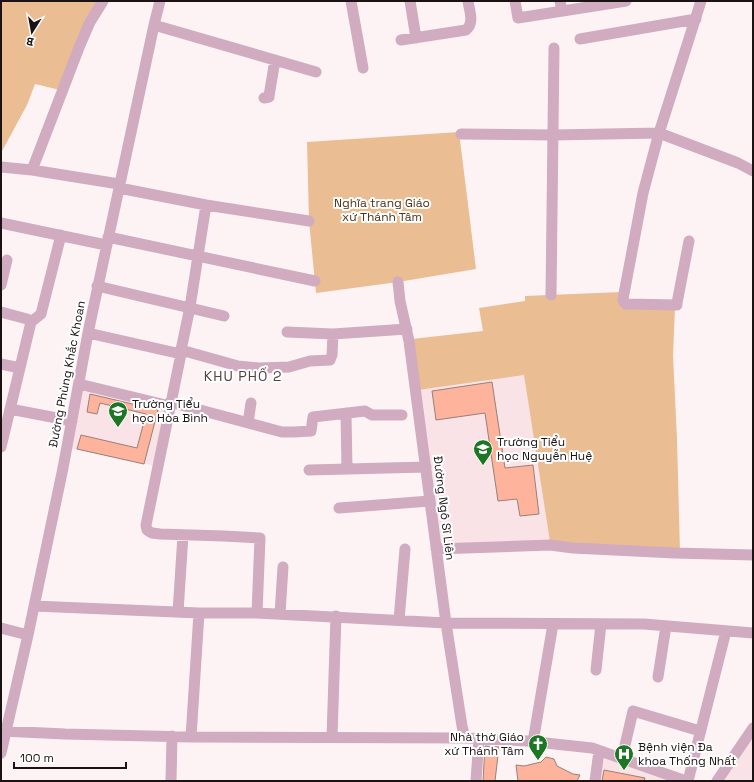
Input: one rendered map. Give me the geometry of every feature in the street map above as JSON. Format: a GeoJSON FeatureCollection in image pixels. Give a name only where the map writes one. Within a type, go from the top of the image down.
{"type":"FeatureCollection","features":[{"type":"Feature","properties":{"kind":"street"},"geometry":{"type":"LineString","coordinates":[[32,170],[80,45],[90,22],[103,1]]}},
{"type":"Feature","properties":{"kind":"street","name":"Đường Phùng Khắc Khoan"},"geometry":{"type":"LineString","coordinates":[[1,753],[3,731],[34,606],[72,421],[97,286],[160,1]]}},
{"type":"Feature","properties":{"kind":"street"},"geometry":{"type":"LineString","coordinates":[[351,1],[363,68]]}},
{"type":"Feature","properties":{"kind":"street"},"geometry":{"type":"LineString","coordinates":[[410,1],[416,38]]}},
{"type":"Feature","properties":{"kind":"street"},"geometry":{"type":"LineString","coordinates":[[400,40],[466,30],[472,23],[468,1]]}},
{"type":"Feature","properties":{"kind":"street"},"geometry":{"type":"LineString","coordinates":[[515,1],[518,18],[561,6],[626,1]]}},
{"type":"Feature","properties":{"kind":"street"},"geometry":{"type":"LineString","coordinates":[[690,241],[677,304],[626,304],[624,302],[623,299],[643,192],[659,133],[701,1]]}},
{"type":"Feature","properties":{"kind":"street"},"geometry":{"type":"LineString","coordinates":[[580,39],[696,19]]}},
{"type":"Feature","properties":{"kind":"street"},"geometry":{"type":"LineString","coordinates":[[154,25],[316,72]]}},
{"type":"Feature","properties":{"kind":"street"},"geometry":{"type":"LineString","coordinates":[[552,295],[554,48]]}},
{"type":"Feature","properties":{"kind":"street"},"geometry":{"type":"LineString","coordinates":[[264,98],[269,97],[274,60]]}},
{"type":"Feature","properties":{"kind":"street"},"geometry":{"type":"LineString","coordinates":[[461,134],[553,135],[659,133],[738,163],[753,171]]}},
{"type":"Feature","properties":{"kind":"street"},"geometry":{"type":"LineString","coordinates":[[1,168],[32,170],[119,186],[206,205],[309,221]]}},
{"type":"Feature","properties":{"kind":"street"},"geometry":{"type":"LineString","coordinates":[[206,205],[190,307],[146,524],[147,530],[152,533],[260,538],[257,613]]}},
{"type":"Feature","properties":{"kind":"street"},"geometry":{"type":"LineString","coordinates":[[1,223],[61,235],[107,241],[198,257],[315,281]]}},
{"type":"Feature","properties":{"kind":"street"},"geometry":{"type":"LineString","coordinates":[[1,447],[3,433],[31,322],[41,314],[61,235]]}},
{"type":"Feature","properties":{"kind":"street"},"geometry":{"type":"LineString","coordinates":[[1,285],[7,260]]}},
{"type":"Feature","properties":{"kind":"street","name":"Đường Ngô Sĩ Liên"},"geometry":{"type":"LineString","coordinates":[[398,282],[400,301],[410,341],[446,623],[465,738]]}},
{"type":"Feature","properties":{"kind":"street"},"geometry":{"type":"LineString","coordinates":[[97,286],[224,316]]}},
{"type":"Feature","properties":{"kind":"street"},"geometry":{"type":"LineString","coordinates":[[1,312],[27,319],[31,322]]}},
{"type":"Feature","properties":{"kind":"street"},"geometry":{"type":"LineString","coordinates":[[287,332],[333,334],[407,330]]}},
{"type":"Feature","properties":{"kind":"street"},"geometry":{"type":"LineString","coordinates":[[88,333],[181,352],[238,366],[259,368],[289,367],[310,361],[330,360],[332,355],[333,334]]}},
{"type":"Feature","properties":{"kind":"street"},"geometry":{"type":"LineString","coordinates":[[1,364],[20,368]]}},
{"type":"Feature","properties":{"kind":"street"},"geometry":{"type":"LineString","coordinates":[[79,384],[170,404],[282,432],[311,431],[313,417],[365,411],[372,415],[402,415]]}},
{"type":"Feature","properties":{"kind":"street"},"geometry":{"type":"LineString","coordinates":[[248,423],[251,403]]}},
{"type":"Feature","properties":{"kind":"street"},"geometry":{"type":"LineString","coordinates":[[10,409],[72,421]]}},
{"type":"Feature","properties":{"kind":"street"},"geometry":{"type":"LineString","coordinates":[[346,413],[347,469]]}},
{"type":"Feature","properties":{"kind":"street"},"geometry":{"type":"LineString","coordinates":[[309,470],[426,467]]}},
{"type":"Feature","properties":{"kind":"street"},"geometry":{"type":"LineString","coordinates":[[339,508],[430,501]]}},
{"type":"Feature","properties":{"kind":"street"},"geometry":{"type":"LineString","coordinates":[[178,612],[183,534]]}},
{"type":"Feature","properties":{"kind":"street"},"geometry":{"type":"LineString","coordinates":[[436,549],[550,545],[573,548],[753,555]]}},
{"type":"Feature","properties":{"kind":"street"},"geometry":{"type":"LineString","coordinates":[[399,620],[405,549]]}},
{"type":"Feature","properties":{"kind":"street"},"geometry":{"type":"LineString","coordinates":[[280,614],[283,567]]}},
{"type":"Feature","properties":{"kind":"street"},"geometry":{"type":"LineString","coordinates":[[34,606],[199,613],[257,613],[336,616],[446,623],[666,626],[753,633]]}},
{"type":"Feature","properties":{"kind":"street"},"geometry":{"type":"LineString","coordinates":[[191,737],[199,613]]}},
{"type":"Feature","properties":{"kind":"street"},"geometry":{"type":"LineString","coordinates":[[332,737],[336,616]]}},
{"type":"Feature","properties":{"kind":"street"},"geometry":{"type":"LineString","coordinates":[[533,742],[554,624]]}},
{"type":"Feature","properties":{"kind":"street"},"geometry":{"type":"LineString","coordinates":[[596,670],[601,624]]}},
{"type":"Feature","properties":{"kind":"street"},"geometry":{"type":"LineString","coordinates":[[658,678],[666,626]]}},
{"type":"Feature","properties":{"kind":"street"},"geometry":{"type":"LineString","coordinates":[[1,628],[28,635]]}},
{"type":"Feature","properties":{"kind":"street"},"geometry":{"type":"LineString","coordinates":[[3,731],[191,737],[479,738],[592,748],[687,781],[726,631]]}},
{"type":"Feature","properties":{"kind":"street"},"geometry":{"type":"LineString","coordinates":[[622,758],[633,711],[700,731]]}},
{"type":"Feature","properties":{"kind":"street"},"geometry":{"type":"LineString","coordinates":[[717,781],[753,728]]}},
{"type":"Feature","properties":{"kind":"street"},"geometry":{"type":"LineString","coordinates":[[171,781],[172,736]]}},
{"type":"Feature","properties":{"kind":"street"},"geometry":{"type":"LineString","coordinates":[[476,781],[479,738]]}},
{"type":"Feature","properties":{"kind":"street"},"geometry":{"type":"LineString","coordinates":[[595,781],[599,751]]}},
{"type":"Feature","properties":{"kind":"shaded area","name":"Trường Tiểu học Nguyễn Huệ"},"geometry":{"type":"Polygon","coordinates":[[[524,374],[550,542],[439,546],[418,390],[524,374]]]}},
{"type":"Feature","properties":{"kind":"shaded area","name":"Trường Tiểu học Hòa Bình"},"geometry":{"type":"Polygon","coordinates":[[[81,387],[167,408],[155,466],[70,448],[81,387]]]}},
{"type":"Feature","properties":{"kind":"shaded area","name":"Bệnh viện Đa khoa Thống Nhất"},"geometry":{"type":"Polygon","coordinates":[[[751,737],[753,738],[753,781],[720,781],[751,737]]]}},
{"type":"Feature","properties":{"kind":"shaded area","name":"Bệnh viện Đa khoa Thống Nhất"},"geometry":{"type":"Polygon","coordinates":[[[602,754],[678,781],[598,781],[602,754]]]}},
{"type":"Feature","properties":{"kind":"green space"},"geometry":{"type":"Polygon","coordinates":[[[1,1],[100,1],[60,90],[35,84],[27,105],[1,153],[1,1]]]}},
{"type":"Feature","properties":{"kind":"green space","name":"Nghĩa trang Giáo xứ Thánh Tâm"},"geometry":{"type":"Polygon","coordinates":[[[459,132],[476,269],[398,282],[316,293],[309,221],[307,142],[459,132]]]}},
{"type":"Feature","properties":{"kind":"green space"},"geometry":{"type":"Polygon","coordinates":[[[621,292],[620,299],[675,307],[673,355],[680,551],[550,542],[524,375],[418,390],[412,339],[483,331],[479,308],[525,301],[525,296],[621,292]]]}},
{"type":"Feature","properties":{"kind":"building"},"geometry":{"type":"Polygon","coordinates":[[[492,382],[505,468],[533,465],[539,514],[520,516],[517,499],[498,501],[485,413],[436,420],[432,391],[492,382]]]}},
{"type":"Feature","properties":{"kind":"building"},"geometry":{"type":"Polygon","coordinates":[[[90,394],[158,410],[144,464],[77,449],[81,435],[137,448],[146,414],[100,403],[97,414],[87,412],[90,394]]]}},
{"type":"Feature","properties":{"kind":"building"},"geometry":{"type":"Polygon","coordinates":[[[485,746],[499,747],[495,781],[483,781],[485,746]]]}},
{"type":"Feature","properties":{"kind":"building"},"geometry":{"type":"Polygon","coordinates":[[[546,757],[554,759],[557,766],[573,774],[580,775],[577,781],[518,781],[516,765],[524,766],[541,762],[546,757]]]}},
{"type":"Feature","properties":{"kind":"building"},"geometry":{"type":"Polygon","coordinates":[[[604,770],[645,778],[644,781],[602,781],[604,770]]]}},
{"type":"Feature","properties":{"kind":"place","name":"Trường Tiểu học Hòa Bình"},"geometry":{"type":"Point","coordinates":[118,428]}},
{"type":"Feature","properties":{"kind":"place","name":"Trường Tiểu học Nguyễn Huệ"},"geometry":{"type":"Point","coordinates":[483,466]}},
{"type":"Feature","properties":{"kind":"place","name":"Nhà thờ Giáo xứ Thánh Tâm"},"geometry":{"type":"Point","coordinates":[538,761]}},
{"type":"Feature","properties":{"kind":"place","name":"Bệnh viện Đa khoa Thống Nhất"},"geometry":{"type":"Point","coordinates":[624,771]}},
{"type":"Feature","properties":{"kind":"district","name":"KHU PHỐ 2"},"geometry":{"type":"Point","coordinates":[243,376]}}]}
